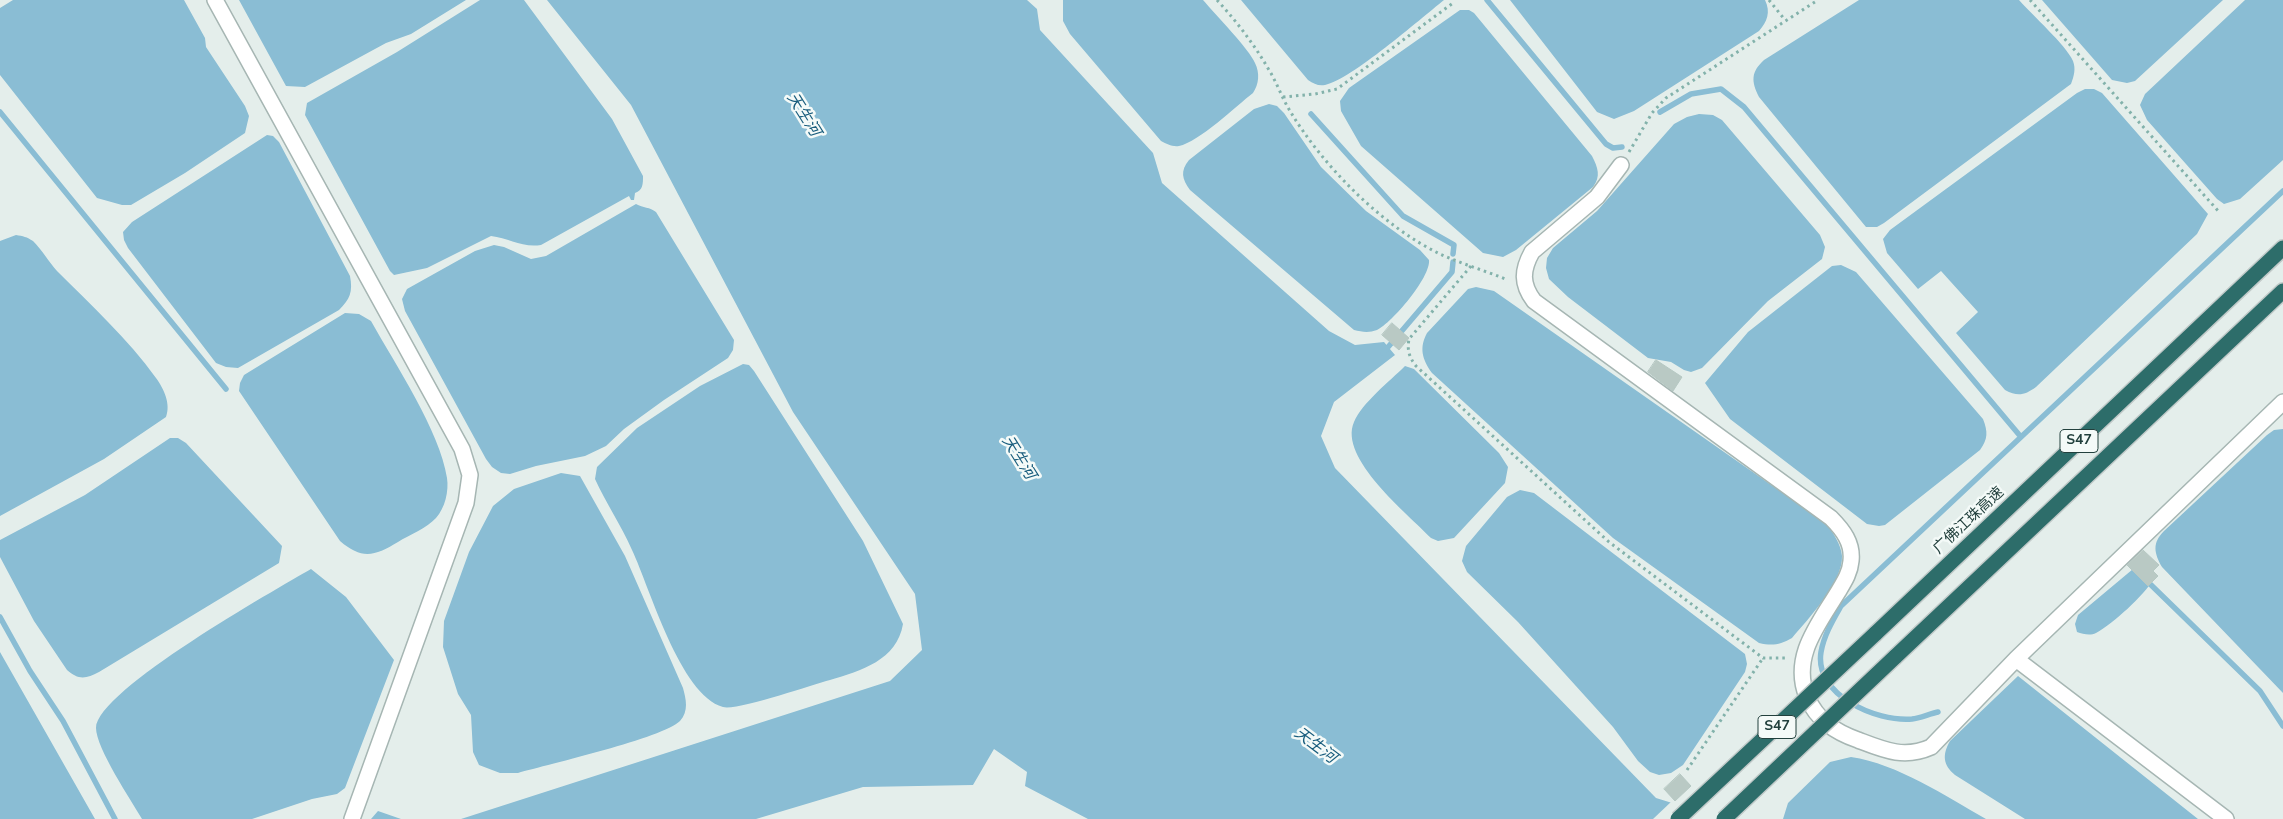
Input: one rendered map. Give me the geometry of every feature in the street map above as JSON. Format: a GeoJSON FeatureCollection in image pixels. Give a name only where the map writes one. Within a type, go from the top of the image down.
{"type":"FeatureCollection","features":[{"type":"Feature","properties":{"kind":"highway","name":"广佛江珠高速"},"geometry":{"type":"LineString","coordinates":[[1678,819],[2283,248]]}},
{"type":"Feature","properties":{"kind":"highway","name":"S47"},"geometry":{"type":"LineString","coordinates":[[1724,819],[2283,291]]}},
{"type":"Feature","properties":{"kind":"street"},"geometry":{"type":"LineString","coordinates":[[215,0],[462,449],[470,475],[466,502],[352,819]]}},
{"type":"Feature","properties":{"kind":"street"},"geometry":{"type":"LineString","coordinates":[[1621,165],[1597,197],[1532,252],[1526,263],[1523,276],[1525,286],[1534,301],[1831,518],[1842,529],[1850,544],[1851,561],[1847,577],[1807,643],[1803,659],[1803,687],[1813,712],[1833,728],[1865,743],[1901,753],[1916,754],[1931,747],[2016,659],[2283,402]]}},
{"type":"Feature","properties":{"kind":"street"},"geometry":{"type":"LineString","coordinates":[[2016,659],[2226,819]]}},
{"type":"Feature","properties":{"kind":"path"},"geometry":{"type":"LineString","coordinates":[[1217,0],[1246,33],[1283,97],[1320,154],[1355,193],[1396,225],[1440,254],[1525,286]]}},
{"type":"Feature","properties":{"kind":"path"},"geometry":{"type":"LineString","coordinates":[[1769,0],[1785,20]]}},
{"type":"Feature","properties":{"kind":"path"},"geometry":{"type":"LineString","coordinates":[[1621,165],[1652,113],[1666,98],[1818,0]]}},
{"type":"Feature","properties":{"kind":"path"},"geometry":{"type":"LineString","coordinates":[[2030,0],[2220,212]]}},
{"type":"Feature","properties":{"kind":"path"},"geometry":{"type":"LineString","coordinates":[[1283,97],[1315,94],[1338,89],[1454,3]]}},
{"type":"Feature","properties":{"kind":"path"},"geometry":{"type":"LineString","coordinates":[[1471,266],[1414,331],[1408,348],[1410,358],[1461,409],[1609,542],[1763,658],[1803,659]]}},
{"type":"Feature","properties":{"kind":"path"},"geometry":{"type":"LineString","coordinates":[[1687,770],[1763,658]]}},
{"type":"Feature","properties":{"kind":"water"},"geometry":{"type":"Polygon","coordinates":[[[13,0],[184,0],[205,38],[206,47],[245,106],[249,116],[245,133],[185,173],[131,205],[122,205],[97,198],[0,75],[0,8],[13,0]]]}},
{"type":"Feature","properties":{"kind":"water"},"geometry":{"type":"Polygon","coordinates":[[[239,0],[466,0],[411,34],[386,43],[305,87],[286,86],[239,0]]]}},
{"type":"Feature","properties":{"kind":"water"},"geometry":{"type":"Polygon","coordinates":[[[480,0],[524,0],[612,119],[643,176],[642,186],[635,193],[634,200],[631,200],[629,196],[541,245],[522,244],[491,236],[427,268],[394,275],[390,271],[305,115],[307,103],[397,52],[480,0]]]}},
{"type":"Feature","properties":{"kind":"water","name":"天生河"},"geometry":{"type":"Polygon","coordinates":[[[547,0],[1027,0],[1037,9],[1040,30],[1153,153],[1162,183],[1329,331],[1355,345],[1384,342],[1395,355],[1334,402],[1321,436],[1335,468],[1656,798],[1724,819],[1088,819],[1025,786],[1027,772],[994,749],[973,785],[863,787],[756,819],[461,819],[890,681],[922,650],[915,594],[793,412],[631,105],[547,0]]]}},
{"type":"Feature","properties":{"kind":"water"},"geometry":{"type":"Polygon","coordinates":[[[1063,0],[1203,0],[1252,57],[1257,67],[1258,75],[1255,90],[1197,138],[1179,146],[1165,143],[1161,141],[1070,34],[1063,21],[1063,0]]]}},
{"type":"Feature","properties":{"kind":"water"},"geometry":{"type":"Polygon","coordinates":[[[1241,0],[1444,0],[1368,61],[1337,80],[1323,85],[1308,80],[1241,0]]]}},
{"type":"Feature","properties":{"kind":"water"},"geometry":{"type":"Polygon","coordinates":[[[1510,0],[1765,0],[1768,13],[1759,31],[1634,111],[1614,119],[1597,112],[1510,0]]]}},
{"type":"Feature","properties":{"kind":"water"},"geometry":{"type":"Polygon","coordinates":[[[1859,0],[2019,0],[2069,54],[2074,67],[2071,84],[1884,223],[1877,227],[1866,227],[1759,97],[1754,81],[1755,73],[1764,60],[1859,0]]]}},
{"type":"Feature","properties":{"kind":"water"},"geometry":{"type":"Polygon","coordinates":[[[2042,0],[2223,0],[2135,81],[2127,83],[2112,80],[2042,0]]]}},
{"type":"Feature","properties":{"kind":"water"},"geometry":{"type":"Polygon","coordinates":[[[2245,0],[2283,0],[2283,160],[2240,199],[2224,204],[2217,199],[2147,120],[2140,105],[2145,94],[2245,0]]]}},
{"type":"Feature","properties":{"kind":"water"},"geometry":{"type":"Polygon","coordinates":[[[1460,10],[1469,10],[1474,13],[1592,156],[1598,172],[1593,187],[1516,250],[1503,257],[1483,253],[1361,146],[1341,111],[1340,101],[1349,88],[1460,10]]]}},
{"type":"Feature","properties":{"kind":"water"},"geometry":{"type":"Polygon","coordinates":[[[2085,89],[2094,89],[2102,93],[2208,214],[2197,234],[2036,387],[2025,393],[2014,394],[2005,390],[1956,333],[1978,312],[1941,271],[1918,289],[1887,253],[1883,239],[1890,230],[2085,89]]]}},
{"type":"Feature","properties":{"kind":"water"},"geometry":{"type":"Polygon","coordinates":[[[1269,104],[1277,106],[1284,113],[1321,167],[1366,211],[1420,250],[1429,260],[1424,277],[1409,299],[1384,326],[1377,330],[1366,332],[1354,330],[1190,190],[1185,182],[1183,171],[1189,160],[1254,109],[1269,104]]]}},
{"type":"Feature","properties":{"kind":"water"},"geometry":{"type":"Polygon","coordinates":[[[1699,114],[1713,115],[1722,120],[1820,235],[1825,247],[1822,259],[1768,301],[1702,368],[1691,372],[1671,362],[1648,358],[1568,297],[1549,279],[1546,268],[1547,258],[1553,248],[1597,211],[1674,124],[1687,117],[1699,114]]]}},
{"type":"Feature","properties":{"kind":"water"},"geometry":{"type":"Polygon","coordinates":[[[267,135],[273,136],[279,142],[350,276],[351,291],[348,299],[339,310],[238,368],[226,367],[216,363],[128,248],[123,232],[132,222],[267,135]]]}},
{"type":"Feature","properties":{"kind":"water"},"geometry":{"type":"Polygon","coordinates":[[[636,204],[656,212],[734,340],[733,350],[728,358],[664,400],[624,429],[606,446],[585,456],[536,466],[510,474],[501,473],[492,467],[486,459],[405,311],[402,299],[407,289],[475,251],[494,245],[504,247],[531,259],[546,256],[636,204]]]}},
{"type":"Feature","properties":{"kind":"water"},"geometry":{"type":"Polygon","coordinates":[[[16,235],[33,241],[57,271],[134,350],[159,382],[166,397],[168,407],[166,417],[104,459],[0,516],[0,241],[16,235]]]}},
{"type":"Feature","properties":{"kind":"water"},"geometry":{"type":"Polygon","coordinates":[[[1841,265],[1856,272],[1983,419],[1986,428],[1986,439],[1980,450],[1885,525],[1879,526],[1867,524],[1730,419],[1705,383],[1748,332],[1832,266],[1841,265]]]}},
{"type":"Feature","properties":{"kind":"water"},"geometry":{"type":"Polygon","coordinates":[[[1476,287],[1494,291],[1827,524],[1840,547],[1842,556],[1841,566],[1824,599],[1792,638],[1776,644],[1759,643],[1613,538],[1432,373],[1426,363],[1422,349],[1427,333],[1468,289],[1476,287]]]}},
{"type":"Feature","properties":{"kind":"water"},"geometry":{"type":"Polygon","coordinates":[[[345,313],[359,314],[371,321],[426,419],[436,440],[447,478],[446,499],[442,509],[432,522],[390,547],[369,554],[355,551],[340,541],[239,391],[244,375],[345,313]]]}},
{"type":"Feature","properties":{"kind":"water"},"geometry":{"type":"Polygon","coordinates":[[[743,364],[749,365],[754,371],[863,541],[903,624],[893,647],[876,662],[865,668],[758,702],[723,707],[707,698],[693,683],[680,662],[657,613],[632,550],[595,479],[597,467],[637,428],[700,386],[743,364]]]}},
{"type":"Feature","properties":{"kind":"water"},"geometry":{"type":"Polygon","coordinates":[[[1405,366],[1414,369],[1499,453],[1508,467],[1505,483],[1454,538],[1438,541],[1431,538],[1378,484],[1365,468],[1356,452],[1352,436],[1354,422],[1363,407],[1405,366]]]}},
{"type":"Feature","properties":{"kind":"water"},"geometry":{"type":"Polygon","coordinates":[[[2283,429],[2283,693],[2162,567],[2157,557],[2156,544],[2164,531],[2267,435],[2274,430],[2283,429]]]}},
{"type":"Feature","properties":{"kind":"water"},"geometry":{"type":"Polygon","coordinates":[[[170,438],[178,438],[186,443],[282,546],[279,563],[99,672],[86,677],[75,676],[67,670],[34,621],[0,557],[0,540],[85,495],[170,438]]]}},
{"type":"Feature","properties":{"kind":"water"},"geometry":{"type":"Polygon","coordinates":[[[561,473],[580,476],[625,556],[683,688],[686,709],[680,721],[669,728],[629,743],[518,773],[500,773],[479,765],[473,752],[471,715],[458,694],[443,647],[444,621],[469,552],[493,506],[514,489],[561,473]]]}},
{"type":"Feature","properties":{"kind":"water"},"geometry":{"type":"Polygon","coordinates":[[[1520,490],[1534,493],[1745,654],[1747,664],[1745,672],[1683,765],[1671,773],[1659,775],[1650,772],[1638,761],[1613,727],[1518,622],[1467,572],[1462,561],[1466,546],[1507,497],[1520,490]]]}},
{"type":"Feature","properties":{"kind":"water"},"geometry":{"type":"Polygon","coordinates":[[[2139,564],[2154,579],[2136,601],[2096,633],[2089,635],[2077,632],[2075,624],[2078,615],[2139,564]]]}},
{"type":"Feature","properties":{"kind":"water"},"geometry":{"type":"Polygon","coordinates":[[[311,569],[346,597],[394,660],[345,788],[337,794],[312,799],[252,819],[142,819],[108,761],[98,737],[96,728],[104,711],[125,690],[190,642],[311,569]]]}},
{"type":"Feature","properties":{"kind":"water"},"geometry":{"type":"Polygon","coordinates":[[[0,652],[95,819],[0,819],[0,652]]]}},
{"type":"Feature","properties":{"kind":"water"},"geometry":{"type":"Polygon","coordinates":[[[2018,676],[2198,819],[2025,819],[1955,775],[1945,760],[1950,741],[2018,676]]]}},
{"type":"Feature","properties":{"kind":"water"},"geometry":{"type":"Polygon","coordinates":[[[1851,757],[1886,766],[1904,774],[1986,819],[1783,819],[1788,803],[1830,762],[1851,757]]]}},
{"type":"Feature","properties":{"kind":"water"},"geometry":{"type":"Polygon","coordinates":[[[378,811],[401,819],[371,819],[378,811]]]}},
{"type":"Feature","properties":{"kind":"pier"},"geometry":{"type":"Polygon","coordinates":[[[1672,801],[1724,817],[1726,819],[1653,819],[1672,801]]]}},
{"type":"Feature","properties":{"kind":"building"},"geometry":{"type":"Polygon","coordinates":[[[1392,323],[1409,338],[1399,350],[1382,335],[1392,323]]]}},
{"type":"Feature","properties":{"kind":"building"},"geometry":{"type":"Polygon","coordinates":[[[1656,360],[1682,377],[1673,391],[1648,372],[1656,360]]]}},
{"type":"Feature","properties":{"kind":"building"},"geometry":{"type":"Polygon","coordinates":[[[2143,550],[2159,565],[2153,571],[2158,576],[2148,586],[2127,565],[2143,550]]]}},
{"type":"Feature","properties":{"kind":"building"},"geometry":{"type":"Polygon","coordinates":[[[1680,774],[1691,786],[1675,801],[1664,789],[1680,774]]]}},
{"type":"Feature","properties":{"kind":"waterway"},"geometry":{"type":"LineString","coordinates":[[1487,0],[1606,144],[1613,148],[1622,147]]}},
{"type":"Feature","properties":{"kind":"waterway"},"geometry":{"type":"LineString","coordinates":[[1660,112],[1691,94],[1721,89],[1744,107],[2021,437]]}},
{"type":"Feature","properties":{"kind":"waterway"},"geometry":{"type":"LineString","coordinates":[[0,112],[226,389]]}},
{"type":"Feature","properties":{"kind":"waterway"},"geometry":{"type":"LineString","coordinates":[[1311,114],[1403,216],[1454,245],[1453,254]]}},
{"type":"Feature","properties":{"kind":"waterway"},"geometry":{"type":"LineString","coordinates":[[1938,712],[1918,718],[1897,719],[1866,710],[1850,703],[1837,693],[1827,681],[1821,667],[1821,652],[1832,622],[1841,606],[2283,191]]}},
{"type":"Feature","properties":{"kind":"waterway"},"geometry":{"type":"LineString","coordinates":[[1383,353],[1452,272],[1453,262]]}},
{"type":"Feature","properties":{"kind":"waterway"},"geometry":{"type":"LineString","coordinates":[[2148,582],[2260,691],[2283,726]]}},
{"type":"Feature","properties":{"kind":"waterway"},"geometry":{"type":"LineString","coordinates":[[0,617],[30,671],[63,721],[115,819]]}}]}
